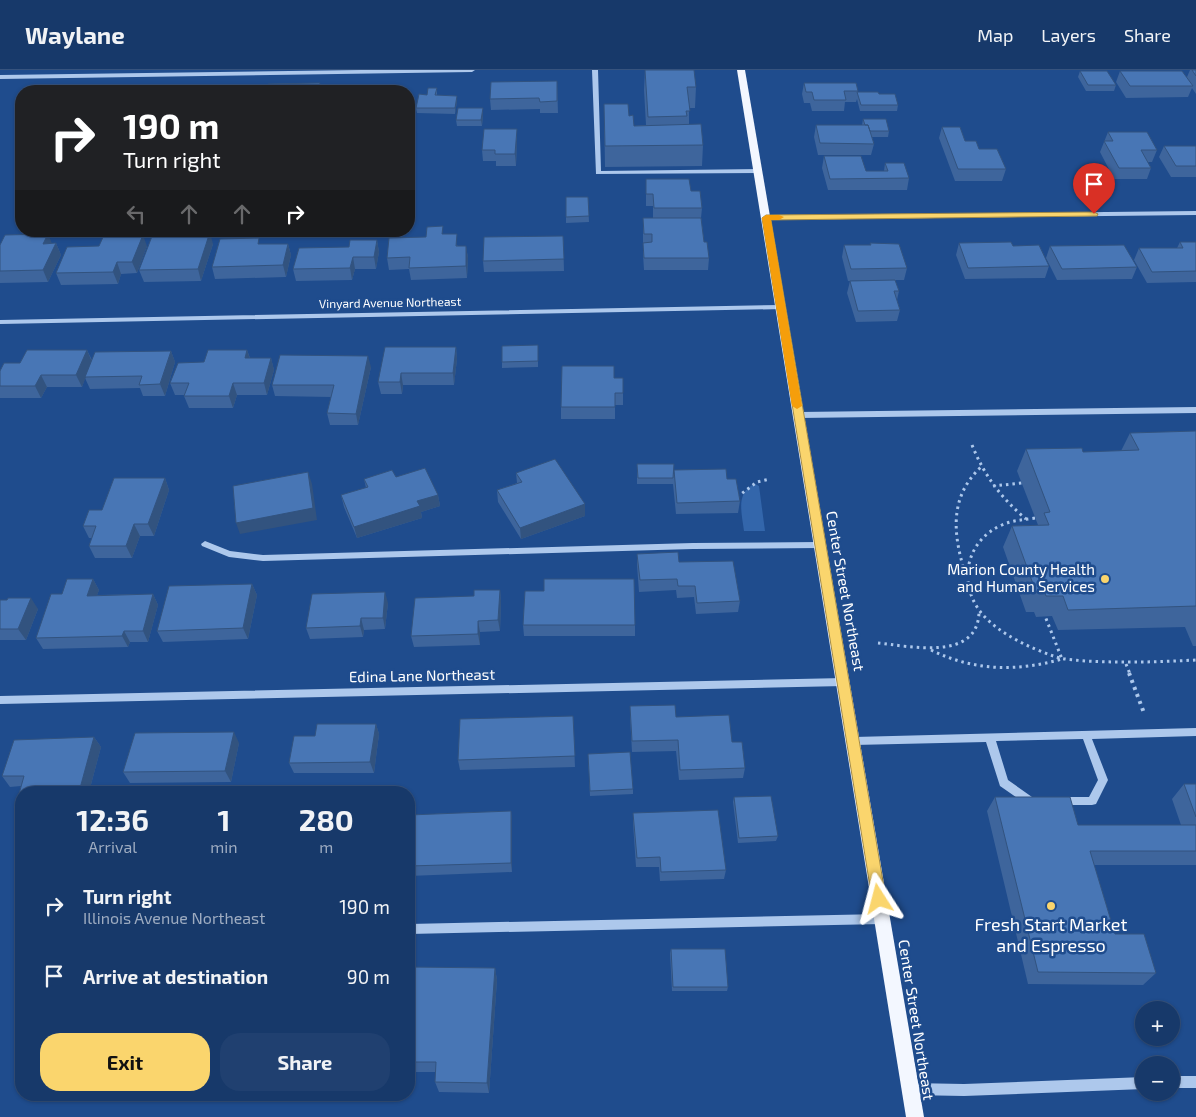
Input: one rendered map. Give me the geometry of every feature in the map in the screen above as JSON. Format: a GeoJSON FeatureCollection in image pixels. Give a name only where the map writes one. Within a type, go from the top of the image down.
{"type":"FeatureCollection","features":[{"type":"Feature","properties":{"kind":"main road","name":"Center Street Northeast"},"geometry":{"type":"LineString","coordinates":[[741,70],[915,1117]]}},
{"type":"Feature","properties":{"kind":"street"},"geometry":{"type":"LineString","coordinates":[[0,77],[472,70]]}},
{"type":"Feature","properties":{"kind":"street"},"geometry":{"type":"LineString","coordinates":[[595,70],[598,172],[759,171]]}},
{"type":"Feature","properties":{"kind":"street"},"geometry":{"type":"LineString","coordinates":[[766,218],[1196,214]]}},
{"type":"Feature","properties":{"kind":"street","name":"Vinyard Avenue Northeast"},"geometry":{"type":"LineString","coordinates":[[0,322],[780,308]]}},
{"type":"Feature","properties":{"kind":"street"},"geometry":{"type":"LineString","coordinates":[[799,415],[1196,410]]}},
{"type":"Feature","properties":{"kind":"street"},"geometry":{"type":"LineString","coordinates":[[205,544],[229,554],[263,558],[693,546],[820,545]]}},
{"type":"Feature","properties":{"kind":"street","name":"Edina Lane Northeast"},"geometry":{"type":"LineString","coordinates":[[0,700],[844,682]]}},
{"type":"Feature","properties":{"kind":"street"},"geometry":{"type":"LineString","coordinates":[[854,741],[1196,732]]}},
{"type":"Feature","properties":{"kind":"street"},"geometry":{"type":"LineString","coordinates":[[990,738],[1004,783],[1030,801],[1092,801],[1103,780],[1086,735]]}},
{"type":"Feature","properties":{"kind":"street"},"geometry":{"type":"LineString","coordinates":[[415,930],[882,919]]}},
{"type":"Feature","properties":{"kind":"street"},"geometry":{"type":"LineString","coordinates":[[911,1089],[964,1090],[1135,1083]]}},
{"type":"Feature","properties":{"kind":"lane"},"geometry":{"type":"LineString","coordinates":[[1180,1082],[1196,1082]]}},
{"type":"Feature","properties":{"kind":"path"},"geometry":{"type":"LineString","coordinates":[[972,445],[992,486],[1014,510],[1026,519]]}},
{"type":"Feature","properties":{"kind":"path"},"geometry":{"type":"LineString","coordinates":[[982,467],[968,481],[958,502],[956,530],[958,551],[969,591],[980,611],[1004,632],[1033,648],[1062,659],[1126,664],[1196,660]]}},
{"type":"Feature","properties":{"kind":"path"},"geometry":{"type":"LineString","coordinates":[[735,494],[741,494],[747,485],[753,482],[770,480]]}},
{"type":"Feature","properties":{"kind":"path"},"geometry":{"type":"LineString","coordinates":[[992,486],[1022,483]]}},
{"type":"Feature","properties":{"kind":"path"},"geometry":{"type":"LineString","coordinates":[[965,574],[968,559],[978,541],[996,528],[1016,520],[1035,518]]}},
{"type":"Feature","properties":{"kind":"path"},"geometry":{"type":"LineString","coordinates":[[931,650],[950,647],[969,637],[977,627],[980,611]]}},
{"type":"Feature","properties":{"kind":"path"},"geometry":{"type":"LineString","coordinates":[[1045,616],[1062,659]]}},
{"type":"Feature","properties":{"kind":"path"},"geometry":{"type":"LineString","coordinates":[[878,643],[899,644],[931,650],[960,664],[992,668],[1025,668],[1062,659]]}},
{"type":"Feature","properties":{"kind":"path"},"geometry":{"type":"LineString","coordinates":[[1126,664],[1152,733]]}},
{"type":"Feature","properties":{"kind":"shaded area"},"geometry":{"type":"Polygon","coordinates":[[[755,484],[759,486],[765,531],[744,531],[741,511],[742,498],[745,492],[755,484]]]}},
{"type":"Feature","properties":{"kind":"building"},"geometry":{"type":"Polygon","coordinates":[[[645,70],[694,70],[696,87],[687,87],[690,111],[686,111],[687,116],[648,117],[645,70]]]}},
{"type":"Feature","properties":{"kind":"building"},"geometry":{"type":"Polygon","coordinates":[[[1080,71],[1107,71],[1116,85],[1088,85],[1080,71]]]}},
{"type":"Feature","properties":{"kind":"building"},"geometry":{"type":"Polygon","coordinates":[[[1120,71],[1182,71],[1193,86],[1130,86],[1120,71]]]}},
{"type":"Feature","properties":{"kind":"building"},"geometry":{"type":"Polygon","coordinates":[[[557,81],[557,101],[540,102],[539,98],[490,99],[491,82],[557,81]]]}},
{"type":"Feature","properties":{"kind":"building"},"geometry":{"type":"Polygon","coordinates":[[[320,83],[319,85],[268,84],[320,83]]]}},
{"type":"Feature","properties":{"kind":"building"},"geometry":{"type":"Polygon","coordinates":[[[804,83],[856,83],[858,91],[844,91],[846,100],[814,100],[812,92],[806,92],[804,83]]]}},
{"type":"Feature","properties":{"kind":"building"},"geometry":{"type":"Polygon","coordinates":[[[428,88],[437,88],[435,95],[457,96],[455,108],[416,108],[419,94],[427,95],[428,88]]]}},
{"type":"Feature","properties":{"kind":"building"},"geometry":{"type":"Polygon","coordinates":[[[857,92],[895,94],[898,105],[861,105],[857,92]]]}},
{"type":"Feature","properties":{"kind":"building"},"geometry":{"type":"Polygon","coordinates":[[[604,104],[628,104],[629,116],[633,115],[634,126],[701,124],[703,145],[605,146],[604,104]]]}},
{"type":"Feature","properties":{"kind":"building"},"geometry":{"type":"Polygon","coordinates":[[[458,108],[483,108],[481,120],[456,120],[458,108]]]}},
{"type":"Feature","properties":{"kind":"building"},"geometry":{"type":"Polygon","coordinates":[[[863,119],[886,119],[889,131],[870,131],[863,119]]]}},
{"type":"Feature","properties":{"kind":"building"},"geometry":{"type":"Polygon","coordinates":[[[816,125],[868,125],[874,144],[820,143],[816,125]]]}},
{"type":"Feature","properties":{"kind":"building"},"geometry":{"type":"Polygon","coordinates":[[[942,127],[960,127],[965,141],[976,141],[979,149],[997,149],[1006,169],[958,169],[942,127]]]}},
{"type":"Feature","properties":{"kind":"building"},"geometry":{"type":"Polygon","coordinates":[[[484,129],[517,129],[515,154],[495,154],[495,150],[482,150],[484,129]]]}},
{"type":"Feature","properties":{"kind":"building"},"geometry":{"type":"Polygon","coordinates":[[[1108,132],[1147,132],[1157,150],[1141,150],[1151,168],[1119,168],[1104,141],[1113,141],[1108,132]]]}},
{"type":"Feature","properties":{"kind":"building"},"geometry":{"type":"Polygon","coordinates":[[[1164,146],[1196,146],[1196,166],[1176,166],[1164,146]]]}},
{"type":"Feature","properties":{"kind":"building"},"geometry":{"type":"Polygon","coordinates":[[[824,156],[861,156],[866,171],[888,171],[885,163],[904,163],[909,178],[830,179],[824,156]]]}},
{"type":"Feature","properties":{"kind":"building"},"geometry":{"type":"Polygon","coordinates":[[[646,179],[689,179],[691,191],[700,191],[702,208],[654,208],[653,194],[646,194],[646,179]]]}},
{"type":"Feature","properties":{"kind":"building"},"geometry":{"type":"Polygon","coordinates":[[[566,197],[588,197],[589,216],[566,217],[566,197]]]}},
{"type":"Feature","properties":{"kind":"building"},"geometry":{"type":"Polygon","coordinates":[[[643,218],[701,218],[704,242],[707,242],[709,258],[644,258],[643,243],[652,242],[652,234],[644,234],[643,218]]]}},
{"type":"Feature","properties":{"kind":"building"},"geometry":{"type":"Polygon","coordinates":[[[443,226],[442,234],[457,234],[456,246],[466,246],[466,266],[409,268],[410,257],[387,258],[389,238],[426,237],[427,227],[443,226]]]}},
{"type":"Feature","properties":{"kind":"building"},"geometry":{"type":"Polygon","coordinates":[[[5,235],[15,235],[15,237],[46,237],[43,244],[56,243],[43,270],[0,271],[0,245],[5,235]]]}},
{"type":"Feature","properties":{"kind":"building"},"geometry":{"type":"Polygon","coordinates":[[[563,236],[564,259],[483,261],[484,237],[563,236]]]}},
{"type":"Feature","properties":{"kind":"building"},"geometry":{"type":"Polygon","coordinates":[[[103,237],[142,237],[132,262],[117,262],[113,272],[56,273],[67,247],[99,246],[103,237]]]}},
{"type":"Feature","properties":{"kind":"building"},"geometry":{"type":"Polygon","coordinates":[[[152,237],[208,237],[198,269],[139,270],[152,237]]]}},
{"type":"Feature","properties":{"kind":"building"},"geometry":{"type":"Polygon","coordinates":[[[259,238],[258,244],[288,244],[283,265],[212,267],[220,239],[259,238]]]}},
{"type":"Feature","properties":{"kind":"building"},"geometry":{"type":"Polygon","coordinates":[[[350,240],[377,240],[374,257],[353,257],[350,268],[293,269],[299,248],[349,247],[350,240]]]}},
{"type":"Feature","properties":{"kind":"building"},"geometry":{"type":"Polygon","coordinates":[[[1011,242],[1013,246],[1039,245],[1049,266],[968,268],[959,243],[1011,242]]]}},
{"type":"Feature","properties":{"kind":"building"},"geometry":{"type":"Polygon","coordinates":[[[1180,242],[1196,242],[1196,271],[1152,272],[1139,248],[1183,248],[1180,242]]]}},
{"type":"Feature","properties":{"kind":"building"},"geometry":{"type":"Polygon","coordinates":[[[870,243],[899,244],[907,268],[851,269],[844,245],[871,245],[870,243]]]}},
{"type":"Feature","properties":{"kind":"building"},"geometry":{"type":"Polygon","coordinates":[[[1124,245],[1137,267],[1062,269],[1050,246],[1124,245]]]}},
{"type":"Feature","properties":{"kind":"building"},"geometry":{"type":"Polygon","coordinates":[[[895,280],[899,291],[894,291],[900,310],[858,311],[850,281],[895,280]]]}},
{"type":"Feature","properties":{"kind":"building"},"geometry":{"type":"Polygon","coordinates":[[[538,345],[538,361],[502,362],[502,346],[538,345]]]}},
{"type":"Feature","properties":{"kind":"building"},"geometry":{"type":"Polygon","coordinates":[[[385,347],[456,347],[453,373],[401,373],[400,382],[378,382],[385,347]]]}},
{"type":"Feature","properties":{"kind":"building"},"geometry":{"type":"Polygon","coordinates":[[[27,350],[87,350],[76,375],[41,375],[35,386],[0,386],[0,371],[4,363],[20,363],[27,350]]]}},
{"type":"Feature","properties":{"kind":"building"},"geometry":{"type":"Polygon","coordinates":[[[208,350],[247,350],[245,358],[271,358],[264,383],[233,383],[229,396],[184,396],[189,383],[170,383],[178,363],[204,362],[208,350]]]}},
{"type":"Feature","properties":{"kind":"building"},"geometry":{"type":"Polygon","coordinates":[[[171,351],[160,384],[139,385],[142,376],[85,377],[95,352],[171,351]]]}},
{"type":"Feature","properties":{"kind":"building"},"geometry":{"type":"Polygon","coordinates":[[[280,355],[368,356],[356,414],[327,413],[334,385],[272,385],[280,355]]]}},
{"type":"Feature","properties":{"kind":"building"},"geometry":{"type":"Polygon","coordinates":[[[562,366],[614,366],[614,378],[623,378],[623,393],[615,393],[615,407],[561,407],[562,366]]]}},
{"type":"Feature","properties":{"kind":"building","name":"Marion County Health and Human Services"},"geometry":{"type":"Polygon","coordinates":[[[1196,431],[1196,606],[1068,610],[1063,596],[1046,596],[1044,591],[1036,592],[1012,526],[1049,525],[1044,513],[1050,512],[1026,449],[1082,448],[1083,452],[1139,450],[1130,433],[1196,431]]]}},
{"type":"Feature","properties":{"kind":"building"},"geometry":{"type":"Polygon","coordinates":[[[555,459],[585,504],[520,528],[497,490],[522,482],[516,473],[555,459]]]}},
{"type":"Feature","properties":{"kind":"building"},"geometry":{"type":"Polygon","coordinates":[[[637,464],[674,464],[673,478],[638,478],[637,464]]]}},
{"type":"Feature","properties":{"kind":"building"},"geometry":{"type":"Polygon","coordinates":[[[425,468],[438,495],[417,501],[420,506],[354,527],[341,495],[368,487],[364,479],[392,470],[396,477],[425,468]]]}},
{"type":"Feature","properties":{"kind":"building"},"geometry":{"type":"Polygon","coordinates":[[[726,469],[727,479],[736,479],[740,501],[677,503],[674,470],[726,469]]]}},
{"type":"Feature","properties":{"kind":"building"},"geometry":{"type":"Polygon","coordinates":[[[308,472],[313,508],[236,523],[233,486],[308,472]]]}},
{"type":"Feature","properties":{"kind":"building"},"geometry":{"type":"Polygon","coordinates":[[[114,478],[165,478],[148,524],[134,524],[126,546],[89,546],[96,526],[83,526],[89,510],[102,510],[114,478]]]}},
{"type":"Feature","properties":{"kind":"building"},"geometry":{"type":"Polygon","coordinates":[[[678,552],[679,562],[733,561],[740,601],[697,603],[695,586],[678,586],[677,579],[640,580],[637,554],[678,552]]]}},
{"type":"Feature","properties":{"kind":"building"},"geometry":{"type":"Polygon","coordinates":[[[67,579],[93,579],[87,596],[153,594],[143,631],[124,631],[122,636],[36,638],[51,594],[62,594],[67,579]]]}},
{"type":"Feature","properties":{"kind":"building"},"geometry":{"type":"Polygon","coordinates":[[[544,579],[634,579],[635,625],[523,625],[525,591],[544,591],[544,579]]]}},
{"type":"Feature","properties":{"kind":"building"},"geometry":{"type":"Polygon","coordinates":[[[252,584],[243,628],[157,631],[169,586],[252,584]]]}},
{"type":"Feature","properties":{"kind":"building"},"geometry":{"type":"Polygon","coordinates":[[[474,590],[500,590],[498,620],[478,621],[478,634],[411,636],[415,598],[474,596],[474,590]]]}},
{"type":"Feature","properties":{"kind":"building"},"geometry":{"type":"Polygon","coordinates":[[[385,592],[383,618],[361,618],[360,626],[306,628],[312,594],[385,592]]]}},
{"type":"Feature","properties":{"kind":"building"},"geometry":{"type":"Polygon","coordinates":[[[8,598],[31,598],[18,629],[0,629],[0,600],[7,600],[8,598]]]}},
{"type":"Feature","properties":{"kind":"building"},"geometry":{"type":"Polygon","coordinates":[[[675,705],[676,717],[729,715],[732,742],[742,742],[745,768],[680,770],[678,740],[632,741],[630,706],[675,705]]]}},
{"type":"Feature","properties":{"kind":"building"},"geometry":{"type":"Polygon","coordinates":[[[573,716],[575,756],[458,760],[460,719],[573,716]]]}},
{"type":"Feature","properties":{"kind":"building"},"geometry":{"type":"Polygon","coordinates":[[[317,724],[376,724],[370,762],[289,763],[294,736],[315,736],[317,724]]]}},
{"type":"Feature","properties":{"kind":"building"},"geometry":{"type":"Polygon","coordinates":[[[234,732],[225,771],[123,772],[135,733],[234,732]]]}},
{"type":"Feature","properties":{"kind":"building"},"geometry":{"type":"Polygon","coordinates":[[[94,737],[81,786],[21,786],[24,776],[2,776],[14,740],[94,737]]]}},
{"type":"Feature","properties":{"kind":"building"},"geometry":{"type":"Polygon","coordinates":[[[630,752],[633,789],[590,791],[588,754],[630,752]]]}},
{"type":"Feature","properties":{"kind":"building"},"geometry":{"type":"Polygon","coordinates":[[[1184,784],[1196,784],[1196,817],[1184,784]]]}},
{"type":"Feature","properties":{"kind":"building"},"geometry":{"type":"Polygon","coordinates":[[[771,796],[778,836],[739,838],[734,797],[771,796]]]}},
{"type":"Feature","properties":{"kind":"building","name":"Fresh Start Market and Espresso"},"geometry":{"type":"Polygon","coordinates":[[[995,797],[1070,797],[1078,825],[1196,825],[1196,851],[1090,851],[1115,934],[1144,934],[1156,973],[1038,972],[995,797]]]}},
{"type":"Feature","properties":{"kind":"building"},"geometry":{"type":"Polygon","coordinates":[[[718,810],[726,870],[661,872],[660,857],[637,858],[633,813],[718,810]]]}},
{"type":"Feature","properties":{"kind":"building"},"geometry":{"type":"Polygon","coordinates":[[[511,811],[511,863],[415,866],[415,815],[511,811]]]}},
{"type":"Feature","properties":{"kind":"building"},"geometry":{"type":"Polygon","coordinates":[[[671,949],[725,949],[728,987],[673,987],[671,949]]]}},
{"type":"Feature","properties":{"kind":"building"},"geometry":{"type":"Polygon","coordinates":[[[415,967],[495,968],[487,1083],[435,1082],[436,1062],[415,1062],[415,967]]]}},
{"type":"Feature","properties":{"kind":"slow traffic"},"geometry":{"type":"LineString","coordinates":[[779,217],[766,218],[797,406]]}},
{"type":"Feature","properties":{"kind":"place","name":"Marion County Health and Human Services"},"geometry":{"type":"Point","coordinates":[1105,579]}},
{"type":"Feature","properties":{"kind":"place","name":"Fresh Start Market and Espresso"},"geometry":{"type":"Point","coordinates":[1051,906]}},
{"type":"Feature","properties":{"kind":"route"},"geometry":{"type":"LineString","coordinates":[[879,899],[766,218],[1094,214]]}}]}
